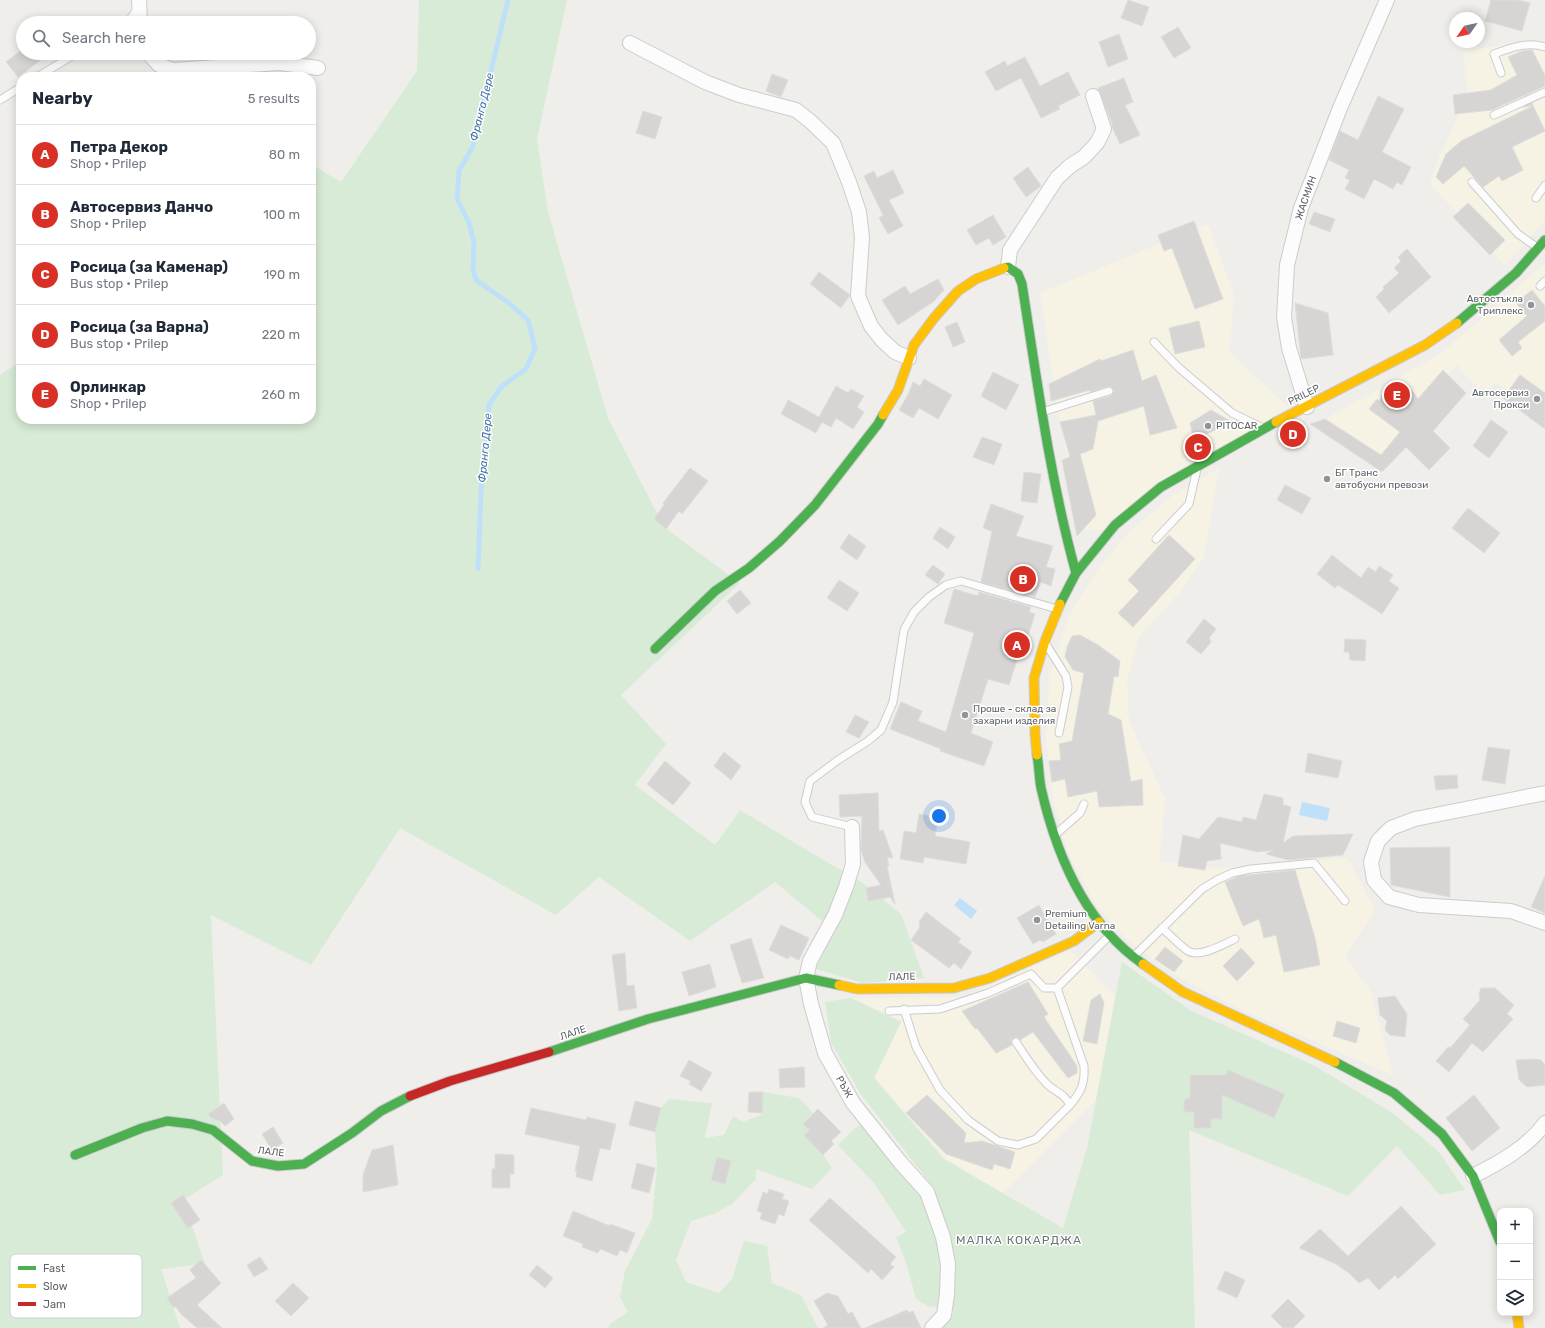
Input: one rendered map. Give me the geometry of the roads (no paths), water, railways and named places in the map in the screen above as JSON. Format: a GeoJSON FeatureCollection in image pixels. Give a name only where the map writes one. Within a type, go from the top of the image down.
{"type":"FeatureCollection","features":[{"type":"Feature","properties":{"kind":"street","name":"ЖАСМИН"},"geometry":{"type":"LineString","coordinates":[[1307,406],[1289,348],[1284,317],[1287,265],[1301,208],[1340,108],[1387,0]]}},
{"type":"Feature","properties":{"kind":"street"},"geometry":{"type":"LineString","coordinates":[[139,2],[140,16]]}},
{"type":"Feature","properties":{"kind":"street"},"geometry":{"type":"LineString","coordinates":[[630,43],[704,82],[739,95],[796,110],[810,120],[833,143],[849,182],[859,212],[862,237],[858,296],[871,326],[882,340],[895,352],[909,358]]}},
{"type":"Feature","properties":{"kind":"street"},"geometry":{"type":"LineString","coordinates":[[154,60],[159,65],[173,70],[280,63],[318,68]]}},
{"type":"Feature","properties":{"kind":"street"},"geometry":{"type":"LineString","coordinates":[[1008,267],[1010,250],[1057,178],[1070,166],[1084,157],[1097,143],[1104,129],[1093,96]]}},
{"type":"Feature","properties":{"kind":"street","name":"PRILEP"},"geometry":{"type":"LineString","coordinates":[[1497,1235],[1473,1176],[1442,1134],[1394,1093],[1344,1066],[1183,992],[1133,957],[1099,922],[1075,885],[1054,836],[1041,787],[1035,734],[1034,678],[1045,641],[1057,609],[1076,573],[1115,525],[1161,487],[1198,465],[1264,428],[1425,345],[1454,326],[1516,273],[1545,240]]}},
{"type":"Feature","properties":{"kind":"street"},"geometry":{"type":"LineString","coordinates":[[655,649],[715,591],[749,568],[780,541],[815,505],[878,424],[898,390],[914,345],[934,318],[958,291],[976,279],[1008,267]]}},
{"type":"Feature","properties":{"kind":"street"},"geometry":{"type":"LineString","coordinates":[[1008,267],[1018,274],[1022,284],[1042,412],[1066,537],[1076,573]]}},
{"type":"Feature","properties":{"kind":"street"},"geometry":{"type":"LineString","coordinates":[[1545,793],[1415,818],[1391,828],[1378,842],[1371,862],[1374,880],[1390,898],[1418,905],[1511,911],[1545,922]]}},
{"type":"Feature","properties":{"kind":"street","name":"РЪЖ"},"geometry":{"type":"LineString","coordinates":[[852,827],[853,864],[846,887],[835,915],[810,961],[806,978],[811,1004],[825,1053],[853,1104],[900,1162],[927,1192],[930,1200],[943,1238],[948,1264],[948,1294],[944,1315],[932,1328]]}},
{"type":"Feature","properties":{"kind":"street","name":"ЛАЛЕ"},"geometry":{"type":"LineString","coordinates":[[75,1155],[142,1128],[167,1121],[192,1124],[213,1130],[252,1161],[278,1166],[304,1164],[352,1133],[381,1111],[413,1094],[450,1081],[526,1060],[648,1019],[806,978],[857,989],[954,988],[990,978],[1074,941],[1099,922]]}},
{"type":"Feature","properties":{"kind":"street"},"geometry":{"type":"LineString","coordinates":[[1473,1176],[1502,1162],[1512,1155],[1540,1130],[1545,1123]]}},
{"type":"Feature","properties":{"kind":"street"},"geometry":{"type":"LineString","coordinates":[[1518,1316],[1519,1328]]}},
{"type":"Feature","properties":{"kind":"lane"},"geometry":{"type":"LineString","coordinates":[[132,16],[139,2]]}},
{"type":"Feature","properties":{"kind":"lane"},"geometry":{"type":"LineString","coordinates":[[1501,73],[1494,54],[1508,48],[1528,44],[1545,47]]}},
{"type":"Feature","properties":{"kind":"lane"},"geometry":{"type":"LineString","coordinates":[[45,72],[65,60]]}},
{"type":"Feature","properties":{"kind":"lane"},"geometry":{"type":"LineString","coordinates":[[0,100],[16,90]]}},
{"type":"Feature","properties":{"kind":"lane"},"geometry":{"type":"LineString","coordinates":[[1494,115],[1545,92]]}},
{"type":"Feature","properties":{"kind":"lane"},"geometry":{"type":"LineString","coordinates":[[1472,182],[1518,234],[1538,248]]}},
{"type":"Feature","properties":{"kind":"lane"},"geometry":{"type":"LineString","coordinates":[[1536,198],[1545,185]]}},
{"type":"Feature","properties":{"kind":"lane"},"geometry":{"type":"LineString","coordinates":[[1154,342],[1178,367],[1232,413],[1264,428]]}},
{"type":"Feature","properties":{"kind":"lane"},"geometry":{"type":"LineString","coordinates":[[1042,412],[1109,391]]}},
{"type":"Feature","properties":{"kind":"lane"},"geometry":{"type":"LineString","coordinates":[[1156,539],[1189,504],[1198,465]]}},
{"type":"Feature","properties":{"kind":"lane"},"geometry":{"type":"LineString","coordinates":[[852,827],[812,817],[805,802],[810,781],[838,760],[868,741],[881,730],[893,702],[904,630],[914,612],[929,597],[946,586],[962,581],[1057,609]]}},
{"type":"Feature","properties":{"kind":"lane"},"geometry":{"type":"LineString","coordinates":[[1045,641],[1066,676],[1068,687],[1059,733]]}},
{"type":"Feature","properties":{"kind":"lane"},"geometry":{"type":"LineString","coordinates":[[1054,836],[1080,813],[1084,804]]}},
{"type":"Feature","properties":{"kind":"lane"},"geometry":{"type":"LineString","coordinates":[[1133,957],[1202,889],[1232,873],[1251,869],[1314,863],[1345,900]]}},
{"type":"Feature","properties":{"kind":"lane"},"geometry":{"type":"LineString","coordinates":[[1162,928],[1189,952],[1196,954],[1202,953],[1235,939]]}},
{"type":"Feature","properties":{"kind":"lane"},"geometry":{"type":"LineString","coordinates":[[889,1010],[940,1009],[989,996],[1030,974],[1044,988],[1056,988],[1110,934]]}},
{"type":"Feature","properties":{"kind":"lane"},"geometry":{"type":"LineString","coordinates":[[904,1010],[916,1047],[940,1090],[968,1120],[998,1141],[1018,1145],[1036,1139],[1079,1095],[1085,1079],[1084,1066],[1056,988]]}},
{"type":"Feature","properties":{"kind":"lane"},"geometry":{"type":"LineString","coordinates":[[1016,1042],[1033,1069],[1048,1085],[1066,1097],[1070,1105]]}},
{"type":"Feature","properties":{"kind":"water"},"geometry":{"type":"Polygon","coordinates":[[[1302,802],[1330,808],[1327,821],[1299,815],[1302,802]]]}},
{"type":"Feature","properties":{"kind":"water"},"geometry":{"type":"Polygon","coordinates":[[[960,898],[977,911],[971,919],[954,905],[960,898]]]}},
{"type":"Feature","properties":{"kind":"waterway","name":"Франга Дере"},"geometry":{"type":"LineString","coordinates":[[478,569],[481,493],[489,405],[502,386],[526,369],[535,348],[528,320],[509,303],[476,280],[473,269],[474,243],[469,223],[457,199],[459,171],[473,146],[508,0]]}},
{"type":"Feature","properties":{"kind":"place","name":"Автостъкла Триплекс"},"geometry":{"type":"Point","coordinates":[1531,305]}},
{"type":"Feature","properties":{"kind":"place","name":"Орлинкар"},"geometry":{"type":"Point","coordinates":[1397,395]}},
{"type":"Feature","properties":{"kind":"place","name":"Автосервиз Прокси"},"geometry":{"type":"Point","coordinates":[1537,399]}},
{"type":"Feature","properties":{"kind":"place","name":"PITOCAR"},"geometry":{"type":"Point","coordinates":[1208,426]}},
{"type":"Feature","properties":{"kind":"place","name":"Росица (за Варна)"},"geometry":{"type":"Point","coordinates":[1293,434]}},
{"type":"Feature","properties":{"kind":"place","name":"Росица (за Каменар)"},"geometry":{"type":"Point","coordinates":[1198,447]}},
{"type":"Feature","properties":{"kind":"place","name":"БГ Транс автобусни превози"},"geometry":{"type":"Point","coordinates":[1327,479]}},
{"type":"Feature","properties":{"kind":"place","name":"Автосервиз Данчо"},"geometry":{"type":"Point","coordinates":[1023,579]}},
{"type":"Feature","properties":{"kind":"place","name":"Петра Декор"},"geometry":{"type":"Point","coordinates":[1017,645]}},
{"type":"Feature","properties":{"kind":"place","name":"Проше - склад за захарни изделия"},"geometry":{"type":"Point","coordinates":[965,715]}},
{"type":"Feature","properties":{"kind":"place","name":"Premium Detailing Varna"},"geometry":{"type":"Point","coordinates":[1037,920]}},
{"type":"Feature","properties":{"kind":"district","name":"МАЛКА КОКАРДЖА"},"geometry":{"type":"Point","coordinates":[1019,1240]}}]}
